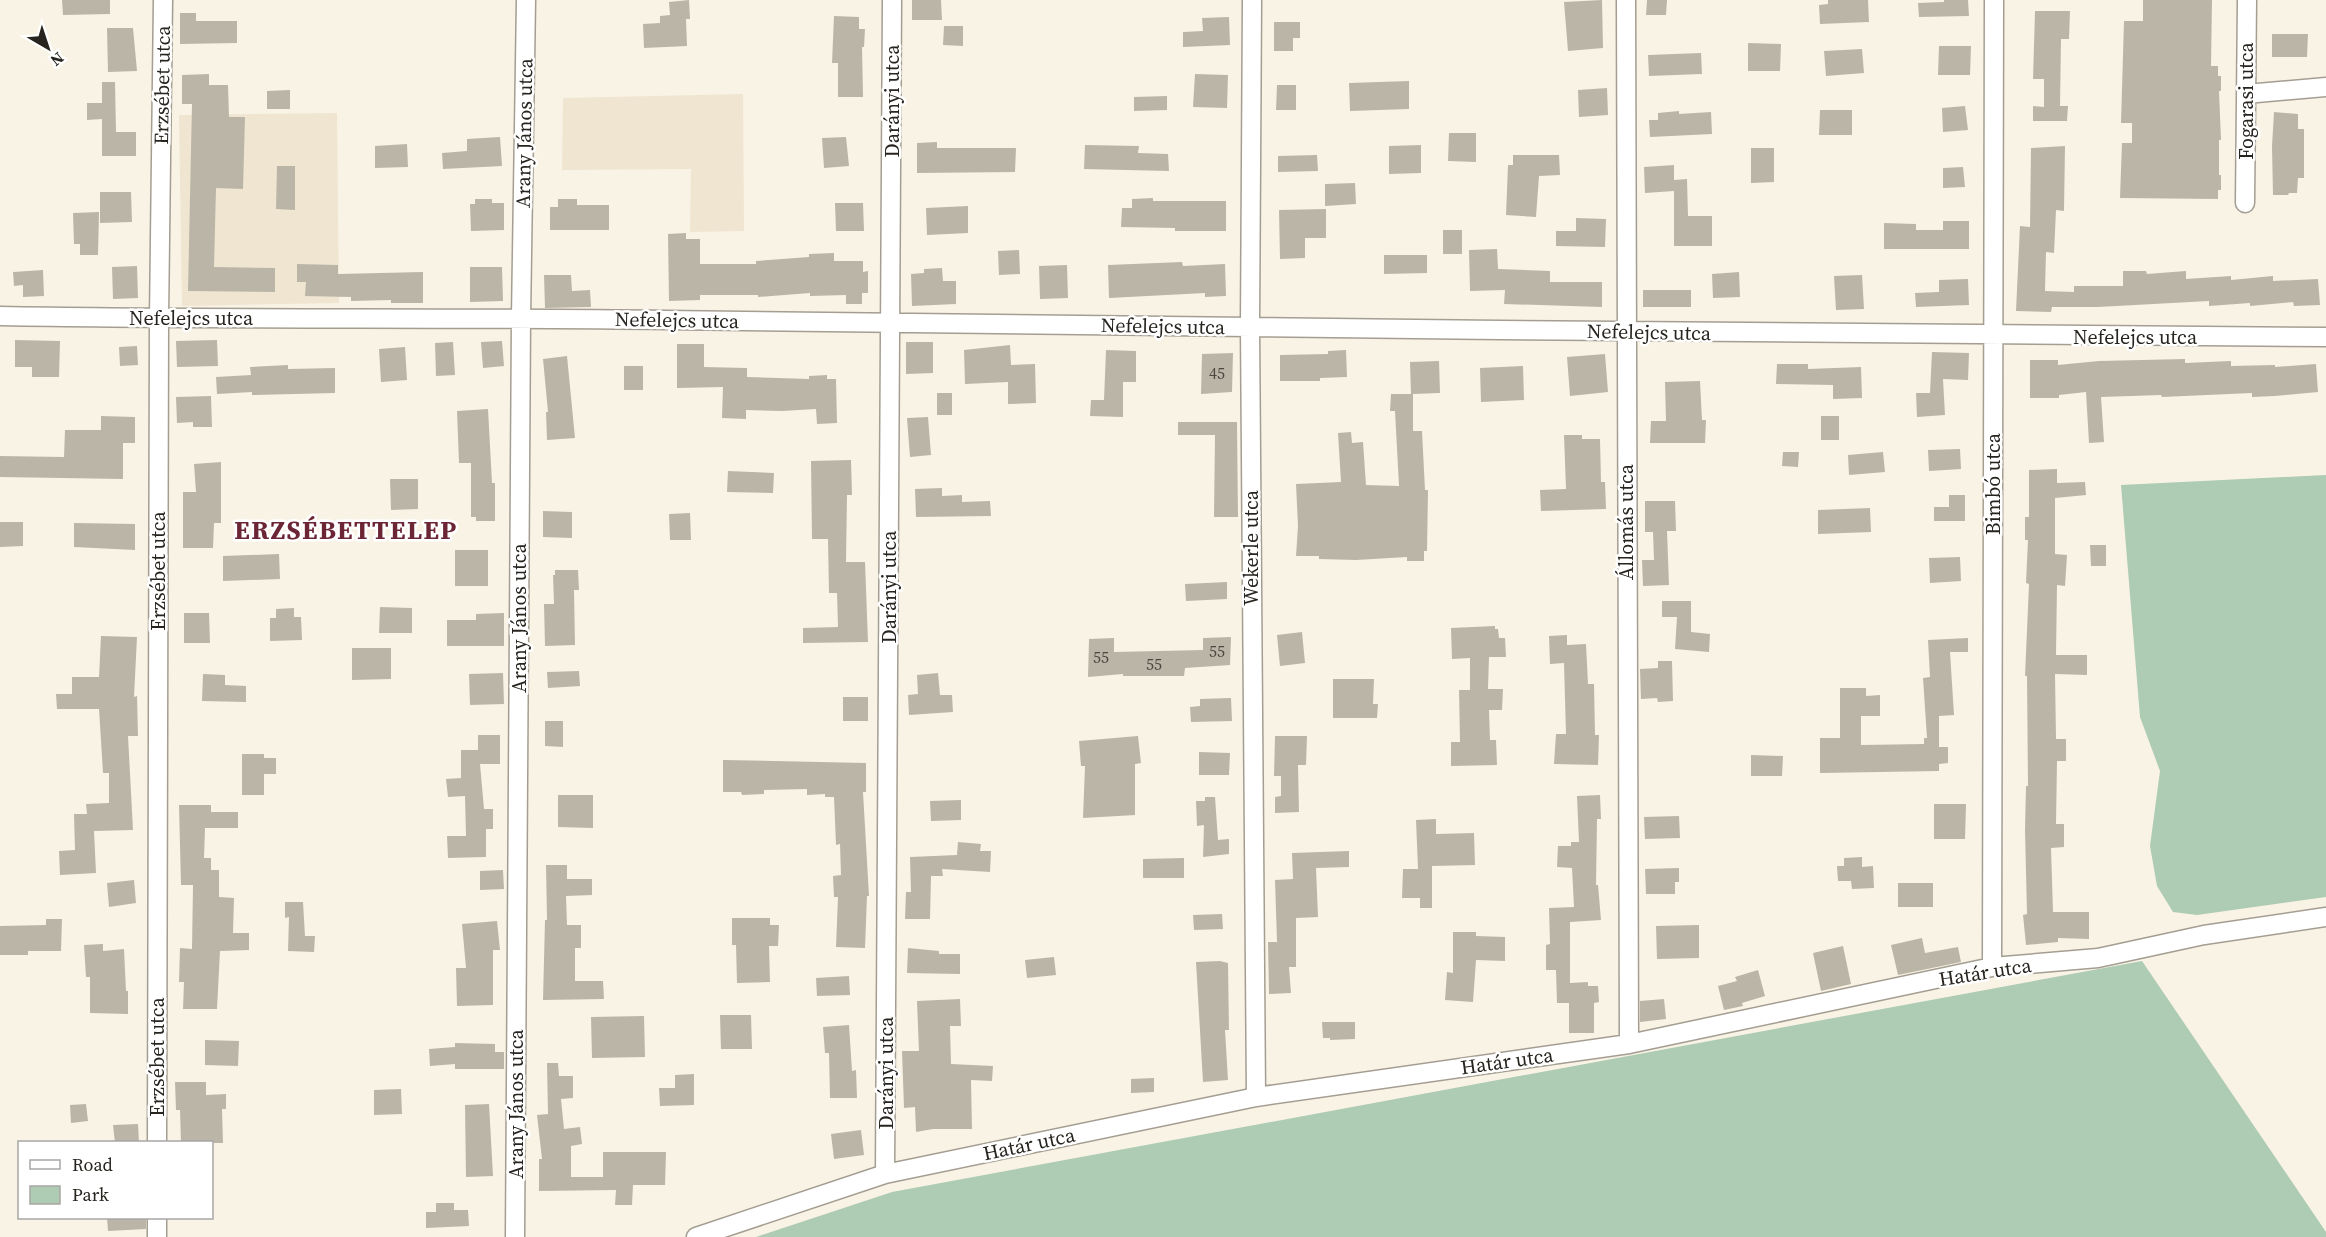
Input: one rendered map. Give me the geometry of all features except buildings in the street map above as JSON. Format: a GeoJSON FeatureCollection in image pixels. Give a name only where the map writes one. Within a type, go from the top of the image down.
{"type":"FeatureCollection","features":[{"type":"Feature","properties":{"kind":"street","name":"Erzsébet utca"},"geometry":{"type":"LineString","coordinates":[[157,1141],[159,319],[163,0]]}},
{"type":"Feature","properties":{"kind":"street","name":"Arany János utca"},"geometry":{"type":"LineString","coordinates":[[515,1237],[521,318],[526,0]]}},
{"type":"Feature","properties":{"kind":"street","name":"Darányi utca"},"geometry":{"type":"LineString","coordinates":[[885,1174],[892,0]]}},
{"type":"Feature","properties":{"kind":"street","name":"Wekerle utca"},"geometry":{"type":"LineString","coordinates":[[1252,0],[1250,327],[1256,1097]]}},
{"type":"Feature","properties":{"kind":"street","name":"Állomás utca"},"geometry":{"type":"LineString","coordinates":[[1626,0],[1625,332],[1629,1044]]}},
{"type":"Feature","properties":{"kind":"street","name":"Bimbó utca"},"geometry":{"type":"LineString","coordinates":[[1992,967],[1994,0]]}},
{"type":"Feature","properties":{"kind":"street","name":"Fogarasi utca"},"geometry":{"type":"LineString","coordinates":[[2245,202],[2247,0]]}},
{"type":"Feature","properties":{"kind":"street"},"geometry":{"type":"LineString","coordinates":[[2246,94],[2326,87]]}},
{"type":"Feature","properties":{"kind":"street","name":"Nefelejcs utca"},"geometry":{"type":"LineString","coordinates":[[0,316],[159,319],[521,318],[1993,336],[2326,337]]}},
{"type":"Feature","properties":{"kind":"street","name":"Határ utca"},"geometry":{"type":"LineString","coordinates":[[696,1237],[885,1174],[1256,1097],[1629,1044],[1992,967],[2098,958],[2204,935],[2326,917]]}},
{"type":"Feature","properties":{"kind":"street"},"geometry":{"type":"LineString","coordinates":[[157,1219],[157,1237]]}},
{"type":"Feature","properties":{"kind":"shaded area"},"geometry":{"type":"Polygon","coordinates":[[[743,94],[744,231],[690,232],[691,169],[562,170],[563,98],[743,94]]]}},
{"type":"Feature","properties":{"kind":"shaded area"},"geometry":{"type":"Polygon","coordinates":[[[337,113],[339,303],[182,306],[179,115],[337,113]]]}},
{"type":"Feature","properties":{"kind":"green space"},"geometry":{"type":"Polygon","coordinates":[[[2326,475],[2326,897],[2197,915],[2173,912],[2157,886],[2150,846],[2160,771],[2140,717],[2121,485],[2326,475]]]}},
{"type":"Feature","properties":{"kind":"green space"},"geometry":{"type":"Polygon","coordinates":[[[2142,961],[2326,1232],[2326,1237],[756,1237],[892,1192],[2142,961]]]}},
{"type":"Feature","properties":{"kind":"district","name":"ERZSÉBETTELEP"},"geometry":{"type":"Point","coordinates":[346,530]}}]}
